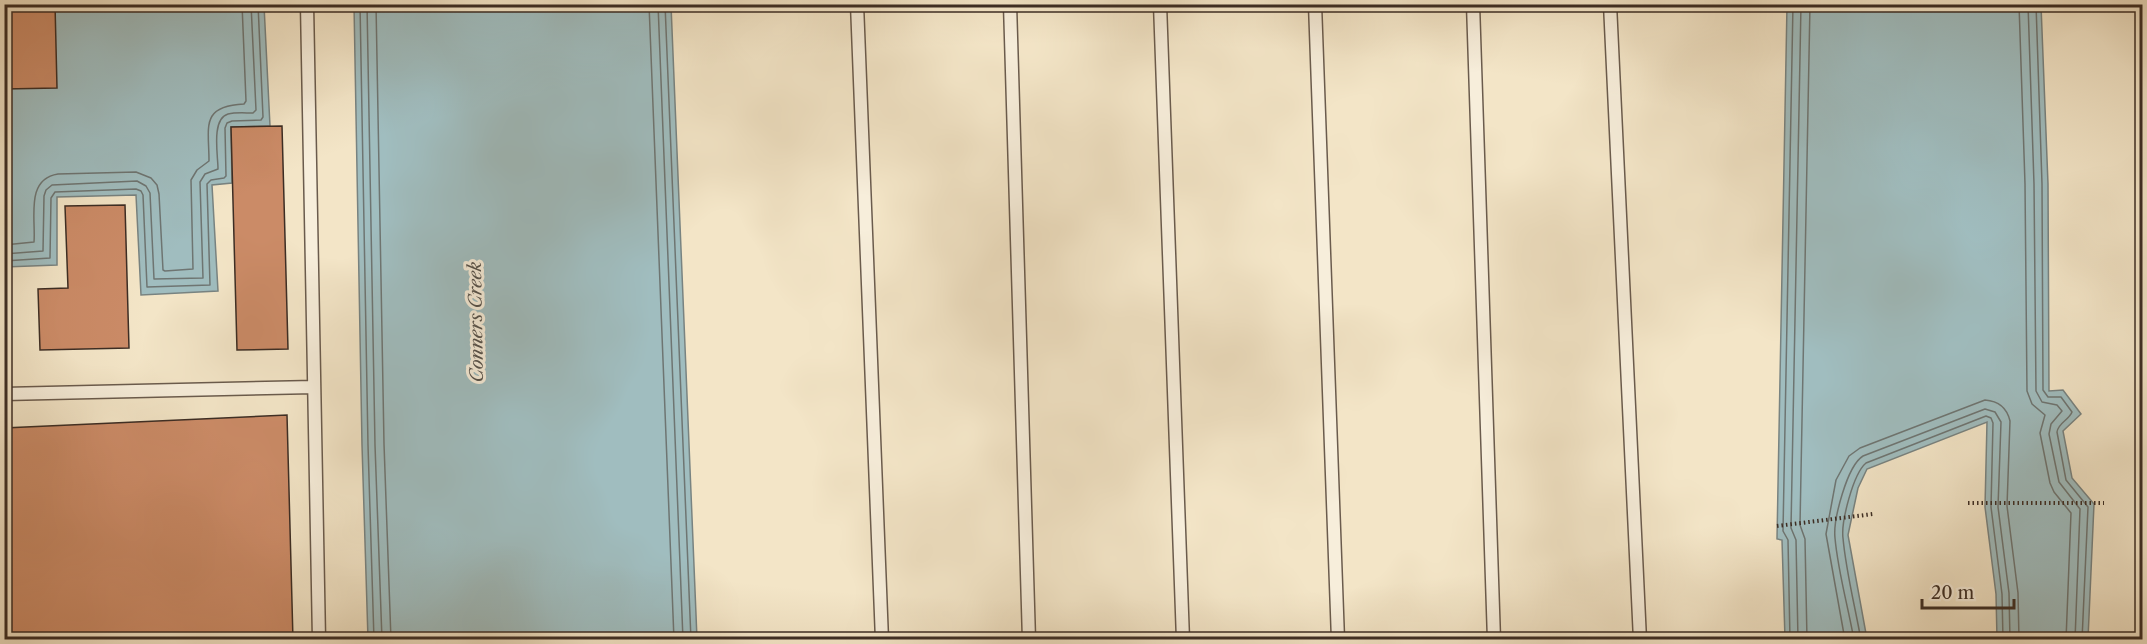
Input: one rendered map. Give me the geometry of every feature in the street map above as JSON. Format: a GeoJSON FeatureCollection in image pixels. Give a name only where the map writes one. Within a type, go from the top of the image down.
{"type":"FeatureCollection","features":[{"type":"Feature","properties":{"kind":"lane"},"geometry":{"type":"LineString","coordinates":[[307,4],[319,639]]}},
{"type":"Feature","properties":{"kind":"lane"},"geometry":{"type":"LineString","coordinates":[[857,4],[882,639]]}},
{"type":"Feature","properties":{"kind":"lane"},"geometry":{"type":"LineString","coordinates":[[1010,4],[1029,639]]}},
{"type":"Feature","properties":{"kind":"lane"},"geometry":{"type":"LineString","coordinates":[[1160,4],[1183,639]]}},
{"type":"Feature","properties":{"kind":"lane"},"geometry":{"type":"LineString","coordinates":[[1315,4],[1338,639]]}},
{"type":"Feature","properties":{"kind":"lane"},"geometry":{"type":"LineString","coordinates":[[1473,4],[1494,639]]}},
{"type":"Feature","properties":{"kind":"lane"},"geometry":{"type":"LineString","coordinates":[[1610,4],[1640,639]]}},
{"type":"Feature","properties":{"kind":"lane"},"geometry":{"type":"LineString","coordinates":[[4,393],[314,387]]}},
{"type":"Feature","properties":{"kind":"path"},"geometry":{"type":"LineString","coordinates":[[1968,503],[2104,503]]}},
{"type":"Feature","properties":{"kind":"path"},"geometry":{"type":"LineString","coordinates":[[1777,526],[1873,514]]}},
{"type":"Feature","properties":{"kind":"water"},"geometry":{"type":"Polygon","coordinates":[[[4,5],[264,5],[270,126],[231,127],[232,183],[212,185],[218,291],[141,295],[136,195],[57,197],[57,265],[5,267],[4,5]]]}},
{"type":"Feature","properties":{"kind":"water","name":"Conners Creek"},"geometry":{"type":"Polygon","coordinates":[[[354,5],[671,5],[697,639],[368,639],[354,5]]]}},
{"type":"Feature","properties":{"kind":"water"},"geometry":{"type":"Polygon","coordinates":[[[1787,5],[2041,5],[2048,184],[2049,391],[2063,390],[2081,414],[2063,431],[2072,478],[2094,504],[2088,639],[1997,639],[1996,594],[1985,507],[1987,422],[1867,469],[1858,488],[1848,535],[1867,639],[1785,639],[1782,540],[1777,539],[1787,5]]]}},
{"type":"Feature","properties":{"kind":"building"},"geometry":{"type":"Polygon","coordinates":[[[4,4],[55,4],[57,88],[4,89],[4,4]]]}},
{"type":"Feature","properties":{"kind":"building"},"geometry":{"type":"Polygon","coordinates":[[[282,126],[288,349],[237,350],[231,127],[282,126]]]}},
{"type":"Feature","properties":{"kind":"building"},"geometry":{"type":"Polygon","coordinates":[[[125,205],[129,348],[40,350],[38,289],[68,288],[65,206],[125,205]]]}},
{"type":"Feature","properties":{"kind":"building"},"geometry":{"type":"Polygon","coordinates":[[[287,415],[293,640],[4,640],[4,428],[287,415]]]}}]}
